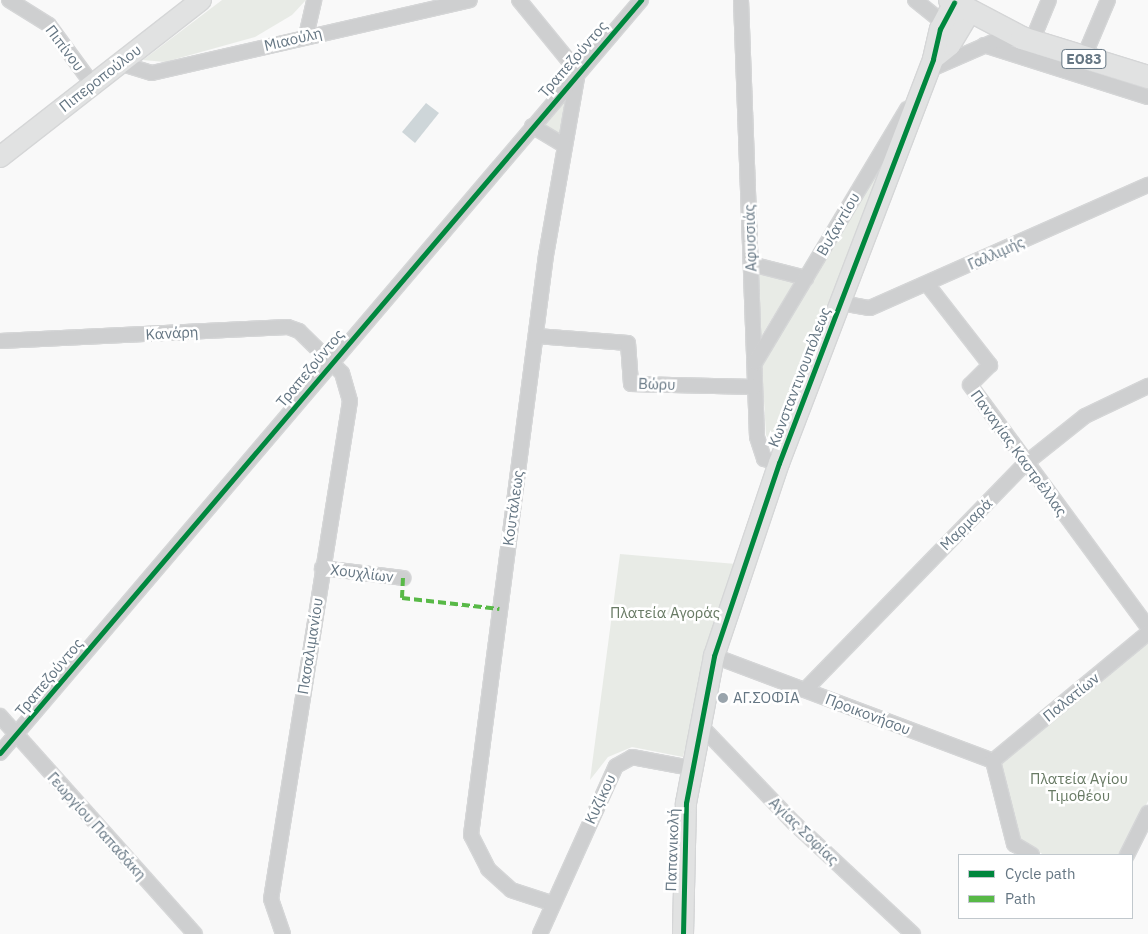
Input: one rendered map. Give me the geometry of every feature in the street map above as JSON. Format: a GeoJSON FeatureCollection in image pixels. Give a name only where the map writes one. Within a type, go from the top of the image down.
{"type":"FeatureCollection","features":[{"type":"Feature","properties":{"kind":"main road","name":"ΕΟ83"},"geometry":{"type":"LineString","coordinates":[[958,5],[1027,40],[1148,77]]}},
{"type":"Feature","properties":{"kind":"street","name":"Πιπίνου"},"geometry":{"type":"LineString","coordinates":[[9,0],[49,25],[92,84]]}},
{"type":"Feature","properties":{"kind":"street","name":"Πιπεροπούλου"},"geometry":{"type":"LineString","coordinates":[[0,157],[201,0]]}},
{"type":"Feature","properties":{"kind":"street"},"geometry":{"type":"LineString","coordinates":[[306,36],[314,0]]}},
{"type":"Feature","properties":{"kind":"street","name":"Μιαούλη"},"geometry":{"type":"LineString","coordinates":[[119,63],[152,73],[306,36],[470,0]]}},
{"type":"Feature","properties":{"kind":"street"},"geometry":{"type":"LineString","coordinates":[[519,0],[578,72]]}},
{"type":"Feature","properties":{"kind":"street","name":"Τραπεζούντος"},"geometry":{"type":"LineString","coordinates":[[0,753],[641,0]]}},
{"type":"Feature","properties":{"kind":"street","name":"Αφυσσιάς"},"geometry":{"type":"LineString","coordinates":[[741,0],[757,437],[764,459],[779,463]]}},
{"type":"Feature","properties":{"kind":"street"},"geometry":{"type":"LineString","coordinates":[[914,0],[943,22]]}},
{"type":"Feature","properties":{"kind":"street"},"geometry":{"type":"LineString","coordinates":[[927,71],[984,45],[1027,40],[1049,0]]}},
{"type":"Feature","properties":{"kind":"street"},"geometry":{"type":"LineString","coordinates":[[1083,58],[1108,0]]}},
{"type":"Feature","properties":{"kind":"street","name":"Κωνσταντινουπόλεως"},"geometry":{"type":"LineString","coordinates":[[690,768],[714,656],[779,463],[841,303],[927,71],[943,22],[958,5]]}},
{"type":"Feature","properties":{"kind":"street","name":"Κωνσταντινουπόλεως"},"geometry":{"type":"LineString","coordinates":[[927,71],[950,44],[958,5]]}},
{"type":"Feature","properties":{"kind":"street"},"geometry":{"type":"LineString","coordinates":[[984,45],[1148,96]]}},
{"type":"Feature","properties":{"kind":"street","name":"Βυζαντίου"},"geometry":{"type":"LineString","coordinates":[[755,363],[927,71]]}},
{"type":"Feature","properties":{"kind":"street","name":"Κουτάλεως"},"geometry":{"type":"LineString","coordinates":[[551,903],[511,890],[488,869],[471,835],[536,336],[564,145],[578,72]]}},
{"type":"Feature","properties":{"kind":"street"},"geometry":{"type":"LineString","coordinates":[[532,126],[564,145]]}},
{"type":"Feature","properties":{"kind":"street","name":"Γαλλιμής"},"geometry":{"type":"LineString","coordinates":[[841,303],[870,308],[1148,185]]}},
{"type":"Feature","properties":{"kind":"street"},"geometry":{"type":"LineString","coordinates":[[751,264],[806,278]]}},
{"type":"Feature","properties":{"kind":"street","name":"Παναγίας Καστρέλλας"},"geometry":{"type":"LineString","coordinates":[[927,284],[990,365],[970,385],[1148,627]]}},
{"type":"Feature","properties":{"kind":"street","name":"Κανάρη"},"geometry":{"type":"LineString","coordinates":[[0,341],[288,327],[299,331],[333,361]]}},
{"type":"Feature","properties":{"kind":"street","name":"Βώρυ"},"geometry":{"type":"LineString","coordinates":[[536,336],[628,344],[631,384],[756,387]]}},
{"type":"Feature","properties":{"kind":"street","name":"Πασαλιμανίου"},"geometry":{"type":"LineString","coordinates":[[283,934],[271,899],[350,401],[348,387],[333,361]]}},
{"type":"Feature","properties":{"kind":"street","name":"Μαρμαρά"},"geometry":{"type":"LineString","coordinates":[[805,690],[1026,463],[1085,416],[1148,386]]}},
{"type":"Feature","properties":{"kind":"street","name":"Χουχλίων"},"geometry":{"type":"LineString","coordinates":[[322,568],[404,578]]}},
{"type":"Feature","properties":{"kind":"street","name":"Παλατίων"},"geometry":{"type":"LineString","coordinates":[[993,761],[1148,633]]}},
{"type":"Feature","properties":{"kind":"street","name":"Προικονήσου"},"geometry":{"type":"LineString","coordinates":[[714,656],[993,761]]}},
{"type":"Feature","properties":{"kind":"street","name":"Γεωργίου Παπαδάκη"},"geometry":{"type":"LineString","coordinates":[[0,716],[195,934]]}},
{"type":"Feature","properties":{"kind":"street","name":"Αγίας Σοφίας"},"geometry":{"type":"LineString","coordinates":[[698,724],[795,824],[913,934]]}},
{"type":"Feature","properties":{"kind":"street","name":"Κυζίκου"},"geometry":{"type":"LineString","coordinates":[[551,903],[616,766],[624,758],[690,768]]}},
{"type":"Feature","properties":{"kind":"street"},"geometry":{"type":"LineString","coordinates":[[993,761],[1014,844],[1030,854]]}},
{"type":"Feature","properties":{"kind":"street","name":"Παπανικολή"},"geometry":{"type":"LineString","coordinates":[[683,934],[690,768]]}},
{"type":"Feature","properties":{"kind":"street"},"geometry":{"type":"LineString","coordinates":[[1128,854],[1148,813]]}},
{"type":"Feature","properties":{"kind":"street"},"geometry":{"type":"LineString","coordinates":[[540,934],[551,903]]}},
{"type":"Feature","properties":{"kind":"green space"},"geometry":{"type":"Polygon","coordinates":[[[222,0],[306,0],[292,15],[255,37],[165,62],[143,60],[222,0]]]}},
{"type":"Feature","properties":{"kind":"green space"},"geometry":{"type":"Polygon","coordinates":[[[578,72],[564,145],[532,126],[578,72]]]}},
{"type":"Feature","properties":{"kind":"green space"},"geometry":{"type":"Polygon","coordinates":[[[884,157],[777,440],[771,442],[766,435],[762,366],[884,157]]]}},
{"type":"Feature","properties":{"kind":"green space"},"geometry":{"type":"Polygon","coordinates":[[[754,269],[795,281],[757,343],[754,269]]]}},
{"type":"Feature","properties":{"kind":"green space","name":"Πλατεία Αγοράς"},"geometry":{"type":"Polygon","coordinates":[[[620,554],[736,564],[708,651],[683,757],[632,747],[608,757],[590,780],[620,554]]]}},
{"type":"Feature","properties":{"kind":"green space","name":"Πλατεία Αγίου Τιμοθέου"},"geometry":{"type":"Polygon","coordinates":[[[1148,641],[1148,801],[1122,854],[1042,854],[1019,840],[1000,763],[1148,641]]]}},
{"type":"Feature","properties":{"kind":"shaded area"},"geometry":{"type":"Polygon","coordinates":[[[426,103],[439,113],[415,143],[402,132],[426,103]]]}},
{"type":"Feature","properties":{"kind":"marked path"},"geometry":{"type":"LineString","coordinates":[[403,578],[402,598],[499,609]]}},
{"type":"Feature","properties":{"kind":"cycle path"},"geometry":{"type":"LineString","coordinates":[[0,753],[641,0]]}},
{"type":"Feature","properties":{"kind":"cycle path"},"geometry":{"type":"LineString","coordinates":[[683,934],[686,803],[714,656],[779,463],[933,59],[940,29],[954,3]]}},
{"type":"Feature","properties":{"kind":"place","name":"ΑΓ.ΣΟΦΙΑ"},"geometry":{"type":"Point","coordinates":[723,698]}}]}
